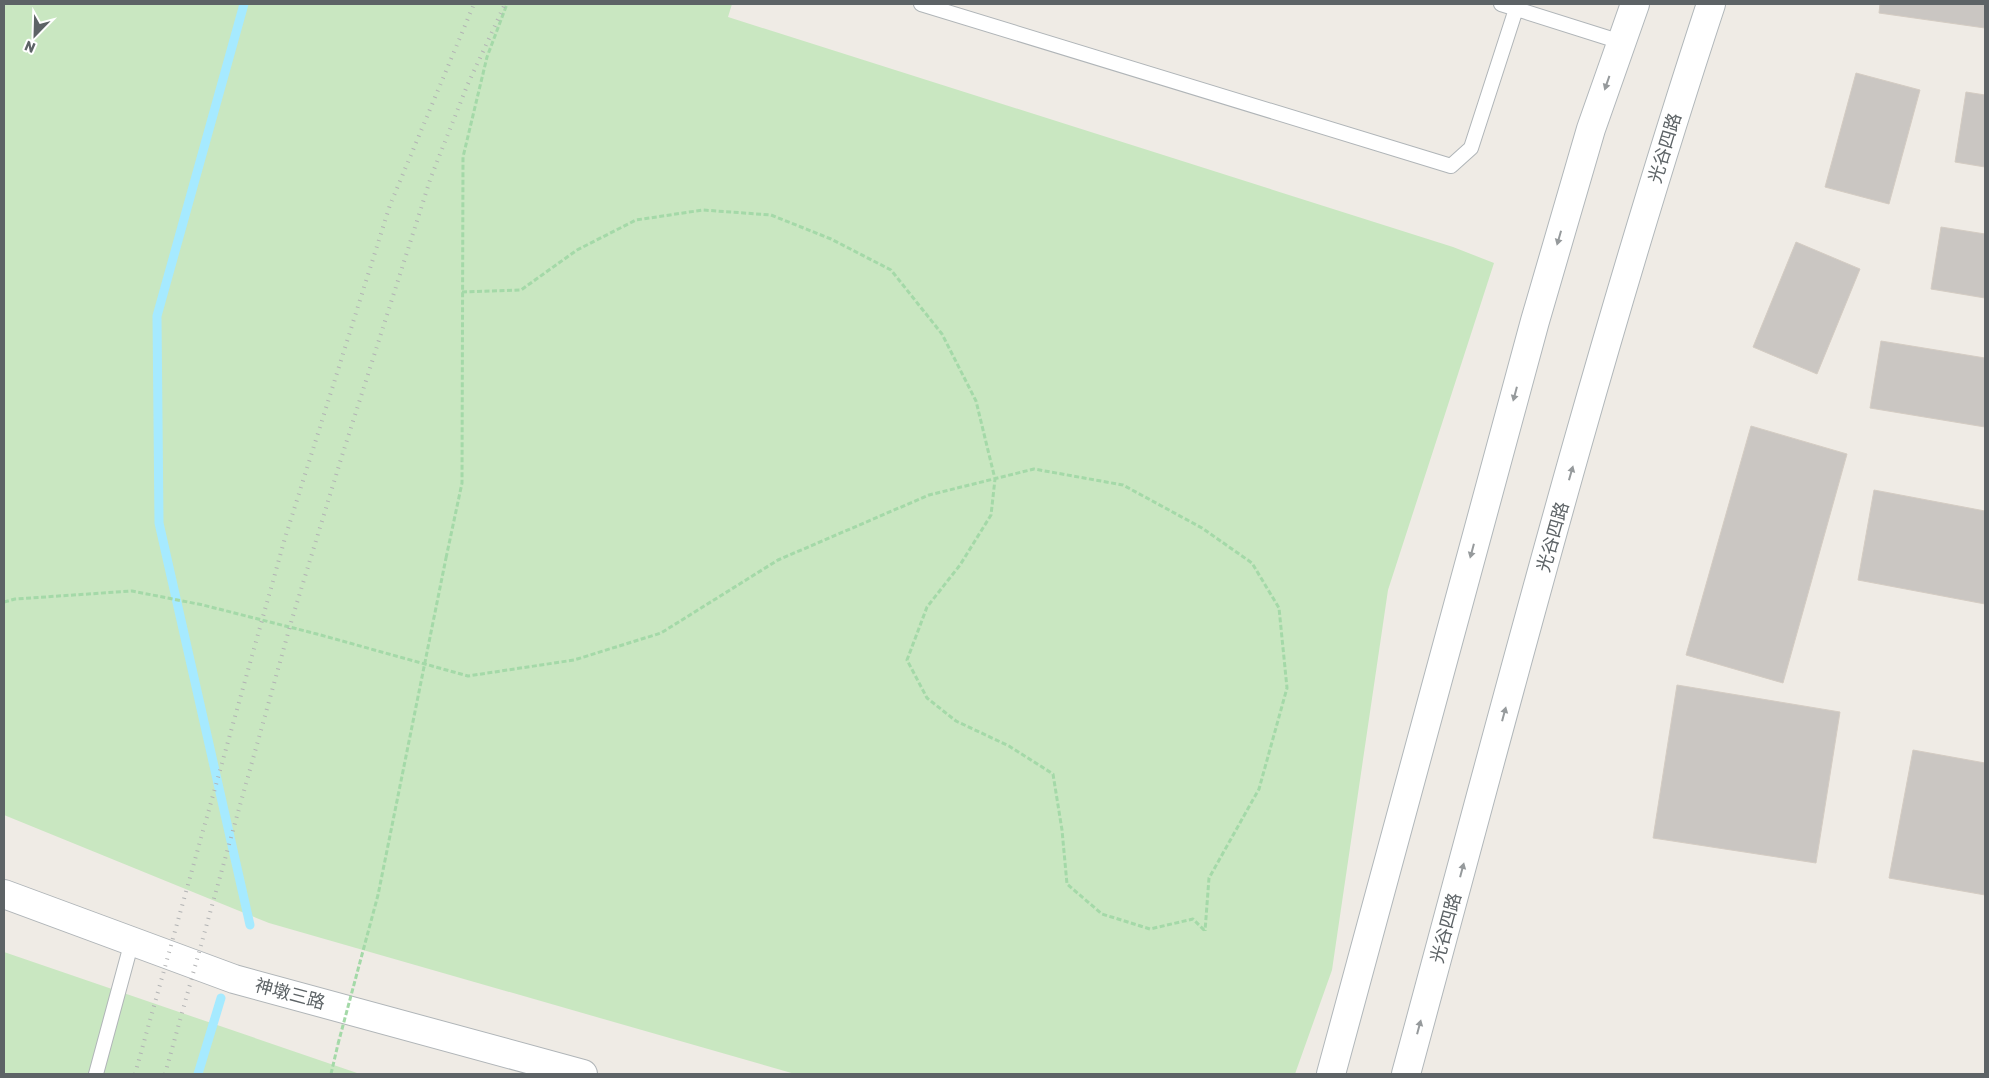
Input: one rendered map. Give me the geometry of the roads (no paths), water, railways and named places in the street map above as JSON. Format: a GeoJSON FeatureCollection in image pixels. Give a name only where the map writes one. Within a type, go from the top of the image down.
{"type":"FeatureCollection","features":[{"type":"Feature","properties":{"kind":"main road"},"geometry":{"type":"LineString","coordinates":[[1331,1074],[1535,320],[1591,129],[1634,4]]}},
{"type":"Feature","properties":{"kind":"main road","name":"光谷四路"},"geometry":{"type":"LineString","coordinates":[[1406,1074],[1610,335],[1668,136],[1711,4]]}},
{"type":"Feature","properties":{"kind":"main road","name":"神墩三路"},"geometry":{"type":"LineString","coordinates":[[4,894],[234,978],[583,1074]]}},
{"type":"Feature","properties":{"kind":"lane"},"geometry":{"type":"LineString","coordinates":[[921,4],[1451,166],[1471,148],[1516,9]]}},
{"type":"Feature","properties":{"kind":"lane"},"geometry":{"type":"LineString","coordinates":[[1500,4],[1621,42]]}},
{"type":"Feature","properties":{"kind":"lane"},"geometry":{"type":"LineString","coordinates":[[96,1074],[132,941]]}},
{"type":"Feature","properties":{"kind":"waterway"},"geometry":{"type":"LineString","coordinates":[[244,4],[157,316],[159,523],[250,925]]}},
{"type":"Feature","properties":{"kind":"waterway"},"geometry":{"type":"LineString","coordinates":[[198,1074],[221,998]]}},
{"type":"Feature","properties":{"kind":"railway"},"geometry":{"type":"LineString","coordinates":[[135,1074],[285,538],[390,205],[474,4]]}},
{"type":"Feature","properties":{"kind":"railway"},"geometry":{"type":"LineString","coordinates":[[165,1074],[292,619],[341,459],[431,177],[467,86],[505,4]]}}]}
